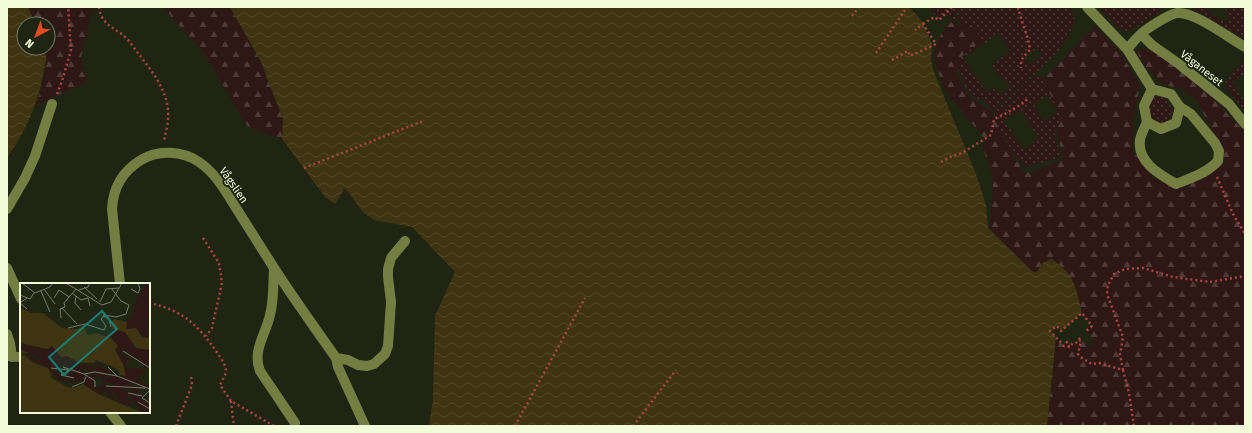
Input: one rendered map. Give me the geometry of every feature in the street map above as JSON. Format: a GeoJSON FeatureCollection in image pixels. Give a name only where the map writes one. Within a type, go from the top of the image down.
{"type":"FeatureCollection","features":[{"type":"Feature","properties":{"kind":"street"},"geometry":{"type":"LineString","coordinates":[[1088,7],[1127,49],[1152,89],[1171,94],[1180,107],[1191,114],[1215,143],[1219,151],[1218,161],[1211,168],[1176,184],[1161,176],[1146,162],[1140,152],[1140,139],[1147,122],[1144,106],[1152,89]]}},
{"type":"Feature","properties":{"kind":"street"},"geometry":{"type":"LineString","coordinates":[[1127,49],[1141,34],[1169,16],[1177,13],[1186,14],[1206,23],[1245,47]]}},
{"type":"Feature","properties":{"kind":"street","name":"Våganeset"},"geometry":{"type":"LineString","coordinates":[[1141,34],[1152,45],[1179,64],[1224,100],[1245,124]]}},
{"type":"Feature","properties":{"kind":"street"},"geometry":{"type":"LineString","coordinates":[[7,209],[25,178],[35,156],[52,104]]}},
{"type":"Feature","properties":{"kind":"street"},"geometry":{"type":"LineString","coordinates":[[1147,122],[1161,129],[1176,123],[1180,107]]}},
{"type":"Feature","properties":{"kind":"street","name":"Vågslien"},"geometry":{"type":"LineString","coordinates":[[120,283],[112,199],[121,178],[127,170],[143,158],[155,154],[179,154],[189,156],[208,170],[221,184],[274,269],[336,358],[338,367],[365,426]]}},
{"type":"Feature","properties":{"kind":"street"},"geometry":{"type":"LineString","coordinates":[[336,358],[348,360],[358,365],[367,366],[374,364],[385,354],[388,346],[391,302],[388,269],[391,258],[405,241]]}},
{"type":"Feature","properties":{"kind":"street"},"geometry":{"type":"LineString","coordinates":[[7,268],[20,297]]}},
{"type":"Feature","properties":{"kind":"street"},"geometry":{"type":"LineString","coordinates":[[274,269],[270,314],[259,345],[258,362],[260,371],[296,423]]}},
{"type":"Feature","properties":{"kind":"street"},"geometry":{"type":"LineString","coordinates":[[7,334],[13,357]]}},
{"type":"Feature","properties":{"kind":"street"},"geometry":{"type":"LineString","coordinates":[[111,413],[121,426]]}},
{"type":"Feature","properties":{"kind":"path"},"geometry":{"type":"LineString","coordinates":[[52,104],[62,81],[70,50],[68,7]]}},
{"type":"Feature","properties":{"kind":"path"},"geometry":{"type":"LineString","coordinates":[[99,7],[100,13],[107,24],[124,37],[150,69],[161,87],[168,110],[168,121],[161,153]]}},
{"type":"Feature","properties":{"kind":"path"},"geometry":{"type":"LineString","coordinates":[[852,16],[859,7]]}},
{"type":"Feature","properties":{"kind":"path"},"geometry":{"type":"LineString","coordinates":[[876,53],[907,7]]}},
{"type":"Feature","properties":{"kind":"path"},"geometry":{"type":"LineString","coordinates":[[915,30],[934,17],[939,20],[952,7]]}},
{"type":"Feature","properties":{"kind":"path"},"geometry":{"type":"LineString","coordinates":[[1018,7],[1030,50],[1020,62],[1021,68]]}},
{"type":"Feature","properties":{"kind":"path"},"geometry":{"type":"LineString","coordinates":[[892,60],[908,51],[910,56],[936,44],[923,24]]}},
{"type":"Feature","properties":{"kind":"path"},"geometry":{"type":"LineString","coordinates":[[941,162],[962,153],[991,135],[994,119],[1025,102],[1027,99]]}},
{"type":"Feature","properties":{"kind":"path"},"geometry":{"type":"LineString","coordinates":[[304,168],[423,121]]}},
{"type":"Feature","properties":{"kind":"path"},"geometry":{"type":"LineString","coordinates":[[1211,168],[1216,175],[1233,214],[1245,234]]}},
{"type":"Feature","properties":{"kind":"path"},"geometry":{"type":"LineString","coordinates":[[203,238],[219,263],[222,283],[212,328],[206,336]]}},
{"type":"Feature","properties":{"kind":"path"},"geometry":{"type":"LineString","coordinates":[[1134,426],[1129,394],[1120,355],[1123,337],[1107,294],[1108,285],[1114,274],[1125,269],[1143,268],[1173,276],[1210,282],[1245,276]]}},
{"type":"Feature","properties":{"kind":"path"},"geometry":{"type":"LineString","coordinates":[[515,426],[585,298]]}},
{"type":"Feature","properties":{"kind":"path"},"geometry":{"type":"LineString","coordinates":[[150,303],[180,314],[206,336],[225,366],[226,372],[220,385],[231,401],[274,426]]}},
{"type":"Feature","properties":{"kind":"path"},"geometry":{"type":"LineString","coordinates":[[1086,331],[1092,326],[1082,313],[1061,331],[1057,326],[1050,331],[1064,346],[1067,342],[1069,346],[1076,343],[1080,339],[1078,354],[1083,360],[1091,364],[1099,363],[1123,370]]}},
{"type":"Feature","properties":{"kind":"path"},"geometry":{"type":"LineString","coordinates":[[633,426],[676,370]]}},
{"type":"Feature","properties":{"kind":"path"},"geometry":{"type":"LineString","coordinates":[[176,426],[192,385],[191,375]]}},
{"type":"Feature","properties":{"kind":"path"},"geometry":{"type":"LineString","coordinates":[[231,401],[234,426]]}},
{"type":"Feature","properties":{"kind":"green space"},"geometry":{"type":"Polygon","coordinates":[[[28,7],[94,7],[81,57],[87,82],[36,105],[41,89],[47,56],[56,56],[56,16],[32,16],[28,7]]]}},
{"type":"Feature","properties":{"kind":"green space"},"geometry":{"type":"Polygon","coordinates":[[[163,7],[230,7],[261,62],[283,119],[283,140],[247,126],[204,53],[163,7]]]}},
{"type":"Feature","properties":{"kind":"green space"},"geometry":{"type":"Polygon","coordinates":[[[929,7],[962,7],[955,15],[957,23],[947,31],[943,26],[945,28],[953,20],[947,14],[939,21],[929,7]]]}},
{"type":"Feature","properties":{"kind":"green space"},"geometry":{"type":"Polygon","coordinates":[[[963,7],[1071,7],[1074,22],[1070,33],[1052,57],[992,111],[984,100],[977,99],[968,92],[953,57],[964,30],[956,15],[963,7]],[[999,33],[963,58],[987,93],[995,88],[1000,95],[1011,88],[1005,79],[1003,81],[992,65],[1011,51],[999,33]],[[1037,48],[1025,56],[1030,64],[1042,57],[1037,48]]]}},
{"type":"Feature","properties":{"kind":"green space"},"geometry":{"type":"Polygon","coordinates":[[[1098,7],[1163,7],[1157,15],[1125,33],[1098,7]]]}},
{"type":"Feature","properties":{"kind":"green space"},"geometry":{"type":"Polygon","coordinates":[[[1190,7],[1204,7],[1209,13],[1211,12],[1221,21],[1227,20],[1230,16],[1224,7],[1245,8],[1245,39],[1190,7]]]}},
{"type":"Feature","properties":{"kind":"green space"},"geometry":{"type":"Polygon","coordinates":[[[954,20],[958,25],[970,24],[983,40],[960,58],[957,74],[969,97],[990,110],[1024,173],[1035,172],[1064,158],[1056,132],[1062,118],[1043,80],[1095,26],[1120,52],[1140,85],[1133,119],[1133,151],[1154,178],[1182,188],[1225,162],[1221,147],[1196,99],[1182,89],[1160,82],[1145,66],[1139,56],[1139,50],[1145,48],[1172,63],[1221,106],[1242,129],[1245,134],[1245,426],[1047,426],[1056,337],[1063,345],[1067,342],[1069,346],[1076,343],[1080,338],[1088,346],[1094,341],[1086,331],[1092,326],[1082,313],[1075,284],[1043,263],[1037,272],[1033,272],[989,229],[993,187],[991,170],[982,146],[987,142],[944,89],[933,56],[939,38],[946,27],[954,20]]]}},
{"type":"Feature","properties":{"kind":"green space"},"geometry":{"type":"Polygon","coordinates":[[[1245,59],[1245,73],[1233,82],[1237,87],[1235,89],[1245,102],[1245,112],[1224,84],[1245,59]]]}},
{"type":"Feature","properties":{"kind":"green space"},"geometry":{"type":"Polygon","coordinates":[[[1035,75],[1048,79],[1066,114],[1054,132],[1061,157],[1025,167],[988,122],[995,116],[993,112],[1035,75]],[[1047,95],[1033,104],[1044,121],[1058,112],[1047,95]],[[1021,110],[1004,120],[1023,150],[1039,139],[1021,110]]]}},
{"type":"Feature","properties":{"kind":"green space"},"geometry":{"type":"Polygon","coordinates":[[[1154,96],[1164,98],[1172,108],[1169,118],[1163,124],[1156,122],[1151,117],[1150,106],[1154,96]]]}},
{"type":"Feature","properties":{"kind":"water"},"geometry":{"type":"Polygon","coordinates":[[[7,7],[28,7],[32,16],[16,16],[16,56],[46,56],[46,58],[34,108],[25,128],[7,158],[7,7]]]}},
{"type":"Feature","properties":{"kind":"water"},"geometry":{"type":"Polygon","coordinates":[[[230,7],[909,7],[922,21],[932,44],[931,59],[933,70],[976,174],[986,205],[988,228],[1033,272],[1037,272],[1043,263],[1051,259],[1070,276],[1076,289],[1082,313],[1061,331],[1057,326],[1051,331],[1056,337],[1047,426],[429,426],[433,400],[435,316],[455,272],[412,227],[374,220],[363,212],[345,188],[335,204],[325,197],[282,139],[283,119],[261,62],[230,7]]]}}]}
